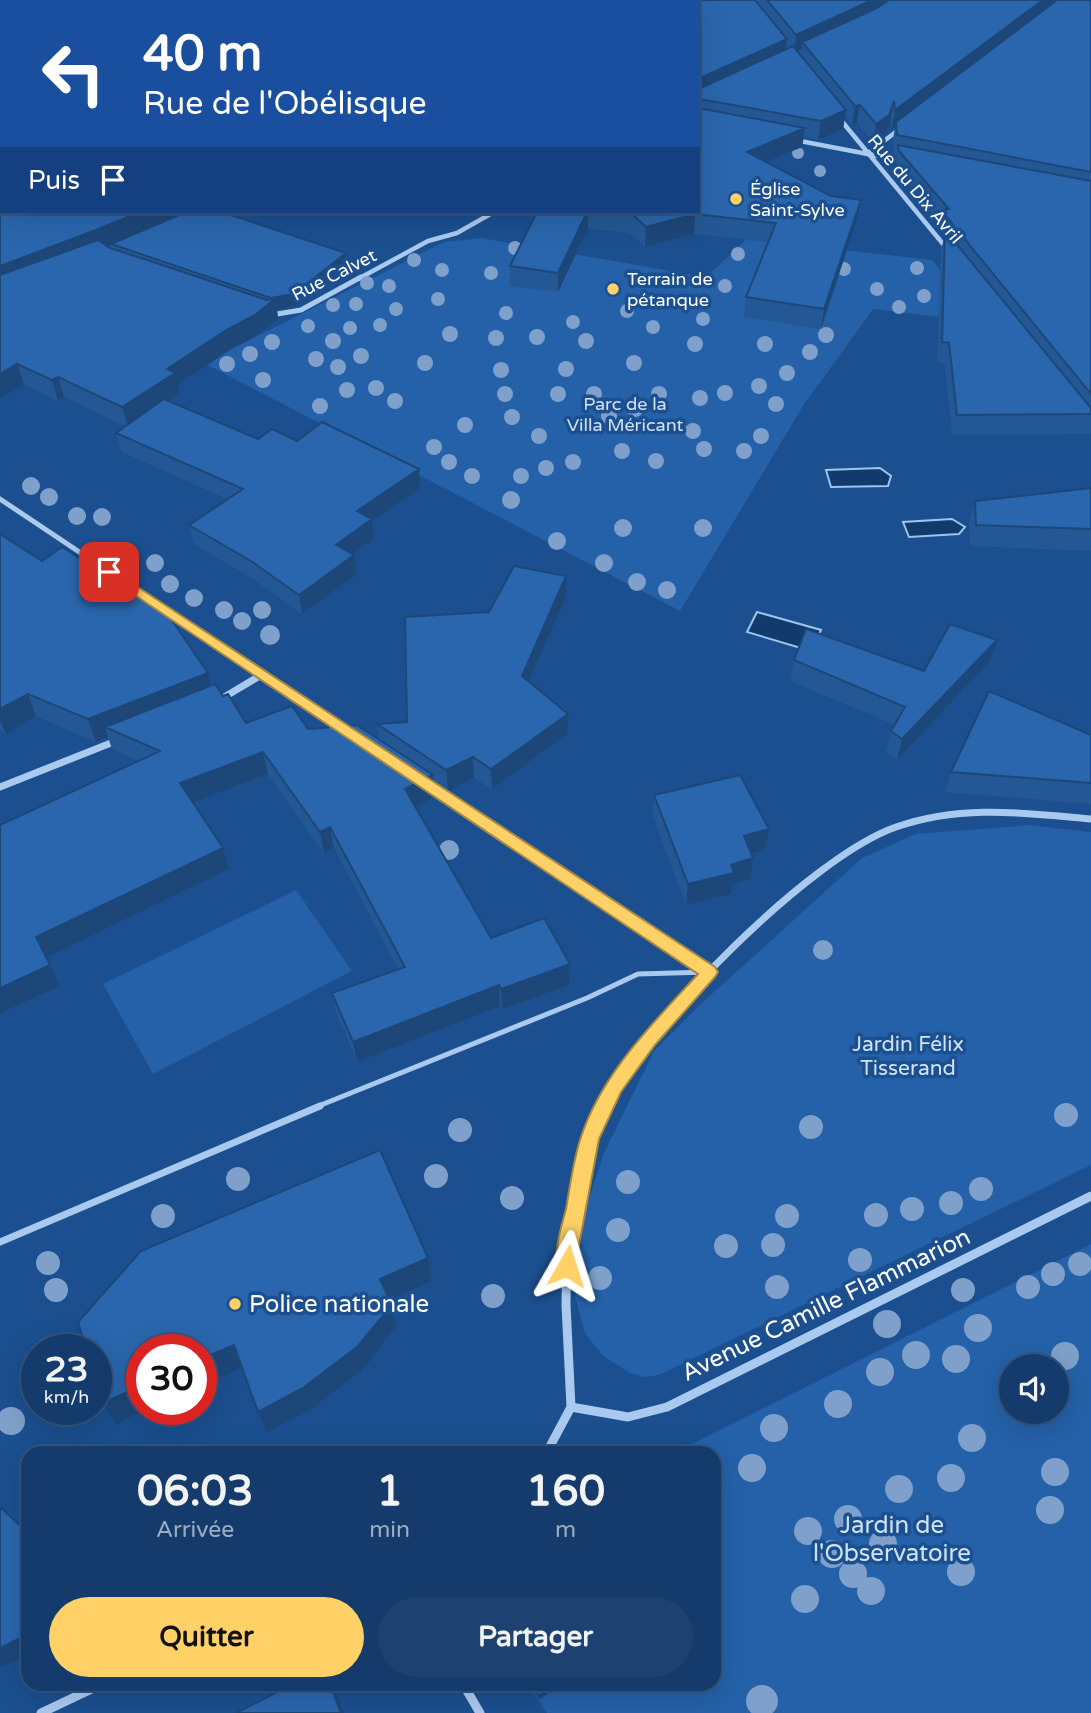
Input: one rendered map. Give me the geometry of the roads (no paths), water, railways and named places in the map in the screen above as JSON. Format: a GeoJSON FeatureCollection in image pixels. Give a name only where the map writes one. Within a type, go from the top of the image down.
{"type":"FeatureCollection","features":[{"type":"Feature","properties":{"kind":"street","name":"Rue du Dix Avril"},"geometry":{"type":"LineString","coordinates":[[834,112],[953,256]]}},
{"type":"Feature","properties":{"kind":"street"},"geometry":{"type":"LineString","coordinates":[[867,154],[909,122]]}},
{"type":"Feature","properties":{"kind":"street"},"geometry":{"type":"LineString","coordinates":[[789,139],[907,162]]}},
{"type":"Feature","properties":{"kind":"street","name":"Rue Calvet"},"geometry":{"type":"LineString","coordinates":[[259,311],[271,315],[301,310],[428,241],[457,233],[490,214]]}},
{"type":"Feature","properties":{"kind":"street"},"geometry":{"type":"LineString","coordinates":[[0,499],[354,735]]}},
{"type":"Feature","properties":{"kind":"street"},"geometry":{"type":"LineString","coordinates":[[213,702],[262,674]]}},
{"type":"Feature","properties":{"kind":"street"},"geometry":{"type":"LineString","coordinates":[[0,788],[125,737]]}},
{"type":"Feature","properties":{"kind":"street"},"geometry":{"type":"LineString","coordinates":[[423,781],[709,972]]}},
{"type":"Feature","properties":{"kind":"street"},"geometry":{"type":"LineString","coordinates":[[550,1446],[571,1407],[566,1305],[567,1246],[590,1139],[615,1086],[649,1040],[709,972],[806,882],[860,844],[896,827],[941,816],[989,810],[1091,819]]}},
{"type":"Feature","properties":{"kind":"street","name":"Avenue Camille Flammarion"},"geometry":{"type":"LineString","coordinates":[[571,1407],[628,1417],[667,1407],[1091,1196]]}},
{"type":"Feature","properties":{"kind":"street"},"geometry":{"type":"LineString","coordinates":[[41,1713],[87,1691]]}},
{"type":"Feature","properties":{"kind":"street"},"geometry":{"type":"LineString","coordinates":[[467,1691],[481,1713]]}},
{"type":"Feature","properties":{"kind":"lane"},"geometry":{"type":"LineString","coordinates":[[0,1242],[340,1097],[587,998],[638,974],[709,972]]}},
{"type":"Feature","properties":{"kind":"place","name":"Église Saint-Sylve"},"geometry":{"type":"Point","coordinates":[736,199]}},
{"type":"Feature","properties":{"kind":"place","name":"Terrain de pétanque"},"geometry":{"type":"Point","coordinates":[613,289]}},
{"type":"Feature","properties":{"kind":"place","name":"Police nationale"},"geometry":{"type":"Point","coordinates":[235,1304]}},
{"type":"Feature","properties":{"kind":"park label","name":"Parc de la Villa Méricant"},"geometry":{"type":"Point","coordinates":[625,414]}},
{"type":"Feature","properties":{"kind":"park label","name":"Jardin Félix Tisserand"},"geometry":{"type":"Point","coordinates":[908,1056]}},
{"type":"Feature","properties":{"kind":"park label","name":"Jardin de l'Observatoire"},"geometry":{"type":"Point","coordinates":[892,1539]}}]}
